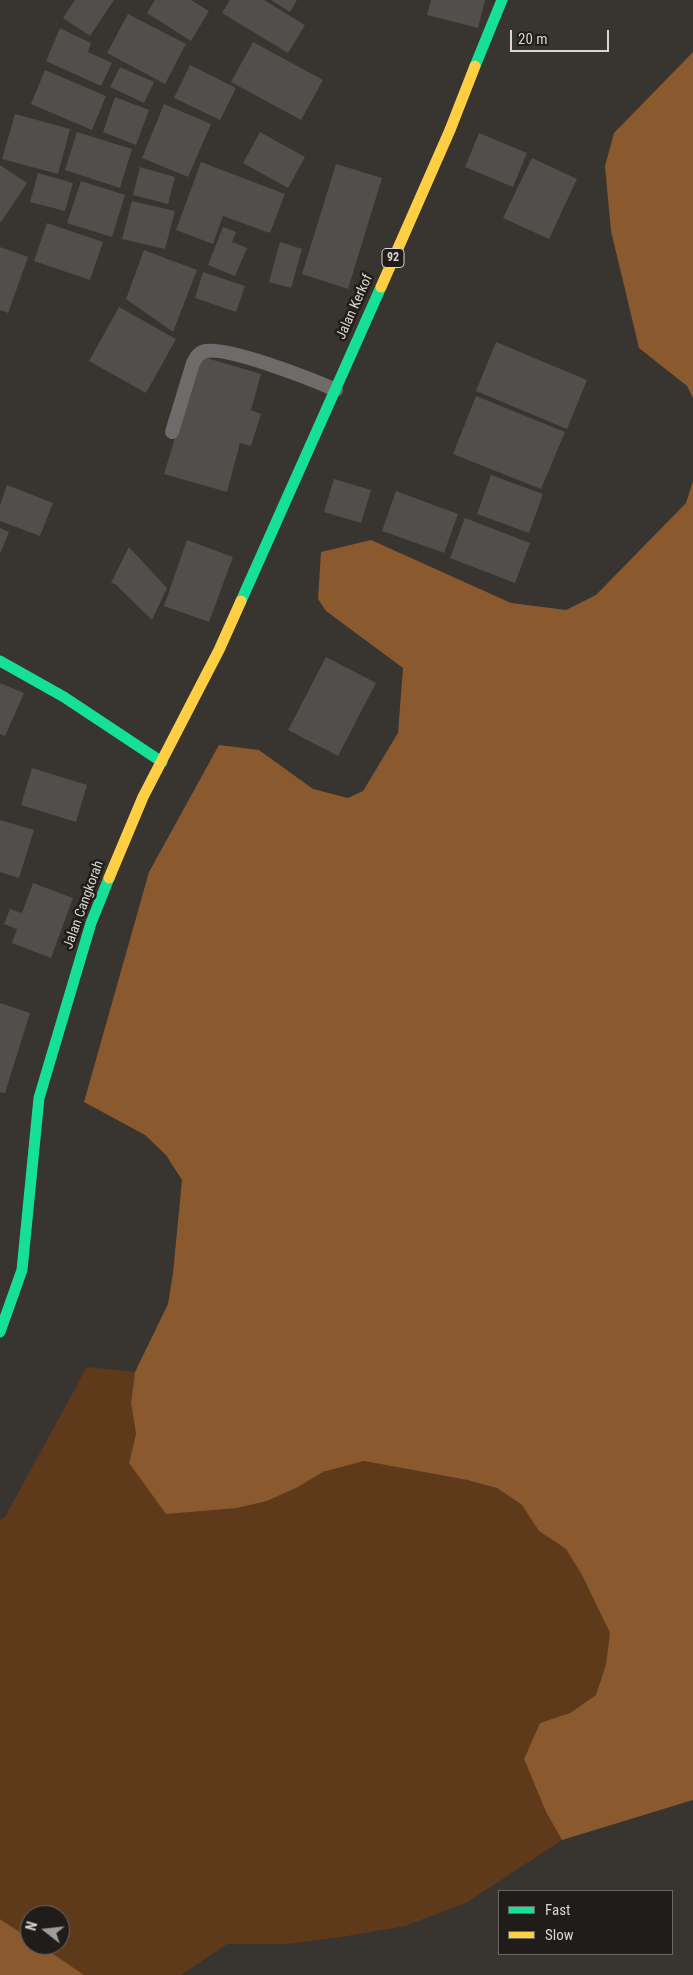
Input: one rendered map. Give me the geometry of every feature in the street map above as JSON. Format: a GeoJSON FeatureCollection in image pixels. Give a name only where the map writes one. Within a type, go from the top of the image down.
{"type":"FeatureCollection","features":[{"type":"Feature","properties":{"kind":"main road","name":"Jalan Kerkof"},"geometry":{"type":"LineString","coordinates":[[279,515],[450,130],[502,0]]}},
{"type":"Feature","properties":{"kind":"main road","name":"Jalan Cangkorah"},"geometry":{"type":"LineString","coordinates":[[0,1332],[22,1270],[39,1098],[91,923],[144,797],[219,650],[279,515]]}},
{"type":"Feature","properties":{"kind":"main road"},"geometry":{"type":"LineString","coordinates":[[0,661],[64,697],[162,762]]}},
{"type":"Feature","properties":{"kind":"lane"},"geometry":{"type":"LineString","coordinates":[[172,432],[193,363],[198,354],[205,351],[222,351],[293,373],[336,390]]}},
{"type":"Feature","properties":{"kind":"shaded area"},"geometry":{"type":"Polygon","coordinates":[[[693,52],[693,398],[687,386],[639,348],[611,231],[605,166],[614,133],[693,52]]]}},
{"type":"Feature","properties":{"kind":"shaded area"},"geometry":{"type":"Polygon","coordinates":[[[693,481],[693,1800],[562,1840],[546,1812],[524,1759],[540,1723],[570,1713],[596,1695],[606,1664],[610,1633],[582,1575],[566,1549],[539,1531],[522,1505],[497,1488],[467,1480],[364,1461],[323,1472],[298,1487],[267,1501],[237,1508],[166,1514],[129,1463],[136,1434],[131,1403],[135,1372],[168,1304],[182,1180],[166,1155],[145,1135],[84,1102],[149,872],[219,745],[259,750],[313,789],[348,798],[363,791],[398,733],[403,668],[326,611],[318,599],[321,552],[371,540],[511,603],[566,610],[596,595],[686,503],[693,481]]]}},
{"type":"Feature","properties":{"kind":"shaded area"},"geometry":{"type":"Polygon","coordinates":[[[87,1367],[135,1372],[131,1403],[136,1434],[129,1463],[237,1508],[267,1501],[298,1487],[323,1472],[364,1461],[467,1480],[497,1488],[522,1505],[539,1531],[566,1549],[582,1575],[610,1633],[606,1664],[596,1695],[570,1713],[540,1723],[524,1759],[546,1812],[562,1840],[466,1903],[405,1926],[288,1944],[227,1944],[181,1975],[84,1975],[55,1955],[70,1955],[70,1905],[20,1905],[20,1932],[0,1919],[0,1520],[5,1517],[87,1367]]]}},
{"type":"Feature","properties":{"kind":"shaded area"},"geometry":{"type":"Polygon","coordinates":[[[0,1919],[20,1932],[20,1955],[55,1955],[84,1975],[0,1975],[0,1919]]]}},
{"type":"Feature","properties":{"kind":"building"},"geometry":{"type":"Polygon","coordinates":[[[75,0],[114,0],[90,36],[63,18],[75,0]]]}},
{"type":"Feature","properties":{"kind":"building"},"geometry":{"type":"Polygon","coordinates":[[[155,0],[191,0],[209,11],[191,41],[147,13],[155,0]]]}},
{"type":"Feature","properties":{"kind":"building"},"geometry":{"type":"Polygon","coordinates":[[[230,0],[264,0],[305,25],[288,53],[222,13],[230,0]]]}},
{"type":"Feature","properties":{"kind":"building"},"geometry":{"type":"Polygon","coordinates":[[[271,0],[297,0],[290,12],[271,0]]]}},
{"type":"Feature","properties":{"kind":"building"},"geometry":{"type":"Polygon","coordinates":[[[431,0],[485,0],[478,28],[427,15],[431,0]]]}},
{"type":"Feature","properties":{"kind":"building"},"geometry":{"type":"Polygon","coordinates":[[[128,14],[186,44],[165,84],[107,53],[128,14]]]}},
{"type":"Feature","properties":{"kind":"building"},"geometry":{"type":"Polygon","coordinates":[[[60,28],[91,43],[88,52],[112,63],[101,86],[46,61],[60,28]]]}},
{"type":"Feature","properties":{"kind":"building"},"geometry":{"type":"Polygon","coordinates":[[[253,42],[323,80],[301,120],[231,82],[253,42]]]}},
{"type":"Feature","properties":{"kind":"building"},"geometry":{"type":"Polygon","coordinates":[[[190,65],[236,88],[220,120],[174,98],[190,65]]]}},
{"type":"Feature","properties":{"kind":"building"},"geometry":{"type":"Polygon","coordinates":[[[120,67],[154,82],[144,103],[110,87],[120,67]]]}},
{"type":"Feature","properties":{"kind":"building"},"geometry":{"type":"Polygon","coordinates":[[[45,70],[106,96],[92,130],[31,104],[45,70]]]}},
{"type":"Feature","properties":{"kind":"building"},"geometry":{"type":"Polygon","coordinates":[[[115,97],[149,110],[136,145],[103,132],[115,97]]]}},
{"type":"Feature","properties":{"kind":"building"},"geometry":{"type":"Polygon","coordinates":[[[164,104],[211,124],[188,177],[142,158],[164,104]]]}},
{"type":"Feature","properties":{"kind":"building"},"geometry":{"type":"Polygon","coordinates":[[[15,114],[70,129],[58,174],[2,159],[15,114]]]}},
{"type":"Feature","properties":{"kind":"building"},"geometry":{"type":"Polygon","coordinates":[[[77,132],[132,149],[120,188],[65,170],[77,132]]]}},
{"type":"Feature","properties":{"kind":"building"},"geometry":{"type":"Polygon","coordinates":[[[260,132],[305,157],[288,188],[243,163],[260,132]]]}},
{"type":"Feature","properties":{"kind":"building"},"geometry":{"type":"Polygon","coordinates":[[[479,133],[527,153],[513,187],[465,167],[479,133]]]}},
{"type":"Feature","properties":{"kind":"building"},"geometry":{"type":"Polygon","coordinates":[[[532,158],[577,179],[549,239],[503,218],[532,158]]]}},
{"type":"Feature","properties":{"kind":"building"},"geometry":{"type":"Polygon","coordinates":[[[201,162],[285,194],[270,233],[223,216],[213,244],[176,230],[201,162]]]}},
{"type":"Feature","properties":{"kind":"building"},"geometry":{"type":"Polygon","coordinates":[[[336,164],[382,178],[348,289],[302,274],[336,164]]]}},
{"type":"Feature","properties":{"kind":"building"},"geometry":{"type":"Polygon","coordinates":[[[0,165],[27,183],[1,222],[0,221],[0,165]]]}},
{"type":"Feature","properties":{"kind":"building"},"geometry":{"type":"Polygon","coordinates":[[[140,167],[175,177],[168,204],[133,195],[140,167]]]}},
{"type":"Feature","properties":{"kind":"building"},"geometry":{"type":"Polygon","coordinates":[[[38,173],[73,183],[65,211],[30,202],[38,173]]]}},
{"type":"Feature","properties":{"kind":"building"},"geometry":{"type":"Polygon","coordinates":[[[81,181],[125,195],[112,237],[67,223],[81,181]]]}},
{"type":"Feature","properties":{"kind":"building"},"geometry":{"type":"Polygon","coordinates":[[[132,201],[175,211],[165,249],[122,239],[132,201]]]}},
{"type":"Feature","properties":{"kind":"building"},"geometry":{"type":"Polygon","coordinates":[[[47,223],[103,242],[90,280],[34,261],[47,223]]]}},
{"type":"Feature","properties":{"kind":"building"},"geometry":{"type":"Polygon","coordinates":[[[223,227],[236,232],[232,242],[247,248],[235,276],[208,265],[223,227]]]}},
{"type":"Feature","properties":{"kind":"building"},"geometry":{"type":"Polygon","coordinates":[[[280,242],[302,249],[291,288],[269,282],[280,242]]]}},
{"type":"Feature","properties":{"kind":"building"},"geometry":{"type":"Polygon","coordinates":[[[0,247],[28,257],[8,313],[0,310],[0,247]]]}},
{"type":"Feature","properties":{"kind":"building"},"geometry":{"type":"Polygon","coordinates":[[[144,250],[197,270],[173,332],[126,299],[144,250]]]}},
{"type":"Feature","properties":{"kind":"building"},"geometry":{"type":"Polygon","coordinates":[[[203,272],[245,286],[236,312],[195,298],[203,272]]]}},
{"type":"Feature","properties":{"kind":"building"},"geometry":{"type":"Polygon","coordinates":[[[119,307],[176,339],[146,393],[89,361],[119,307]]]}},
{"type":"Feature","properties":{"kind":"building"},"geometry":{"type":"Polygon","coordinates":[[[496,342],[587,380],[567,429],[476,391],[496,342]]]}},
{"type":"Feature","properties":{"kind":"building"},"geometry":{"type":"Polygon","coordinates":[[[200,356],[261,374],[251,410],[261,414],[251,446],[240,443],[227,492],[164,474],[200,356]]]}},
{"type":"Feature","properties":{"kind":"building"},"geometry":{"type":"Polygon","coordinates":[[[476,396],[565,432],[541,489],[453,454],[476,396]]]}},
{"type":"Feature","properties":{"kind":"building"},"geometry":{"type":"Polygon","coordinates":[[[491,475],[543,494],[529,533],[477,514],[491,475]]]}},
{"type":"Feature","properties":{"kind":"building"},"geometry":{"type":"Polygon","coordinates":[[[334,479],[371,490],[361,523],[324,512],[334,479]]]}},
{"type":"Feature","properties":{"kind":"building"},"geometry":{"type":"Polygon","coordinates":[[[7,485],[53,503],[40,536],[0,521],[0,505],[7,485]]]}},
{"type":"Feature","properties":{"kind":"building"},"geometry":{"type":"Polygon","coordinates":[[[396,491],[458,514],[444,553],[382,531],[396,491]]]}},
{"type":"Feature","properties":{"kind":"building"},"geometry":{"type":"Polygon","coordinates":[[[465,518],[530,543],[515,583],[450,558],[465,518]]]}},
{"type":"Feature","properties":{"kind":"building"},"geometry":{"type":"Polygon","coordinates":[[[0,528],[9,532],[0,554],[0,528]]]}},
{"type":"Feature","properties":{"kind":"building"},"geometry":{"type":"Polygon","coordinates":[[[187,540],[233,557],[209,622],[164,606],[187,540]]]}},
{"type":"Feature","properties":{"kind":"building"},"geometry":{"type":"Polygon","coordinates":[[[129,547],[167,588],[152,620],[115,584],[111,583],[129,547]]]}},
{"type":"Feature","properties":{"kind":"building"},"geometry":{"type":"Polygon","coordinates":[[[326,657],[376,683],[338,756],[288,730],[326,657]]]}},
{"type":"Feature","properties":{"kind":"building"},"geometry":{"type":"Polygon","coordinates":[[[0,683],[24,693],[5,736],[0,734],[0,683]]]}},
{"type":"Feature","properties":{"kind":"building"},"geometry":{"type":"Polygon","coordinates":[[[32,768],[87,785],[76,822],[21,805],[32,768]]]}},
{"type":"Feature","properties":{"kind":"building"},"geometry":{"type":"Polygon","coordinates":[[[0,820],[34,830],[19,878],[0,872],[0,820]]]}},
{"type":"Feature","properties":{"kind":"building"},"geometry":{"type":"Polygon","coordinates":[[[33,883],[73,898],[51,958],[12,943],[17,929],[4,924],[10,909],[22,913],[33,883]]]}},
{"type":"Feature","properties":{"kind":"building"},"geometry":{"type":"Polygon","coordinates":[[[0,1003],[30,1013],[5,1093],[0,1092],[0,1003]]]}},
{"type":"Feature","properties":{"kind":"traffic: fast"},"geometry":{"type":"LineString","coordinates":[[475,66],[502,0]]}},
{"type":"Feature","properties":{"kind":"traffic: fast"},"geometry":{"type":"LineString","coordinates":[[241,601],[381,287]]}},
{"type":"Feature","properties":{"kind":"traffic: fast"},"geometry":{"type":"LineString","coordinates":[[0,661],[64,697],[162,762]]}},
{"type":"Feature","properties":{"kind":"traffic: fast"},"geometry":{"type":"LineString","coordinates":[[0,1332],[22,1270],[39,1098],[91,923],[109,878]]}},
{"type":"Feature","properties":{"kind":"traffic: slow"},"geometry":{"type":"LineString","coordinates":[[381,287],[450,130],[475,66]]}},
{"type":"Feature","properties":{"kind":"traffic: slow"},"geometry":{"type":"LineString","coordinates":[[109,878],[143,797],[219,650],[241,601]]}}]}
